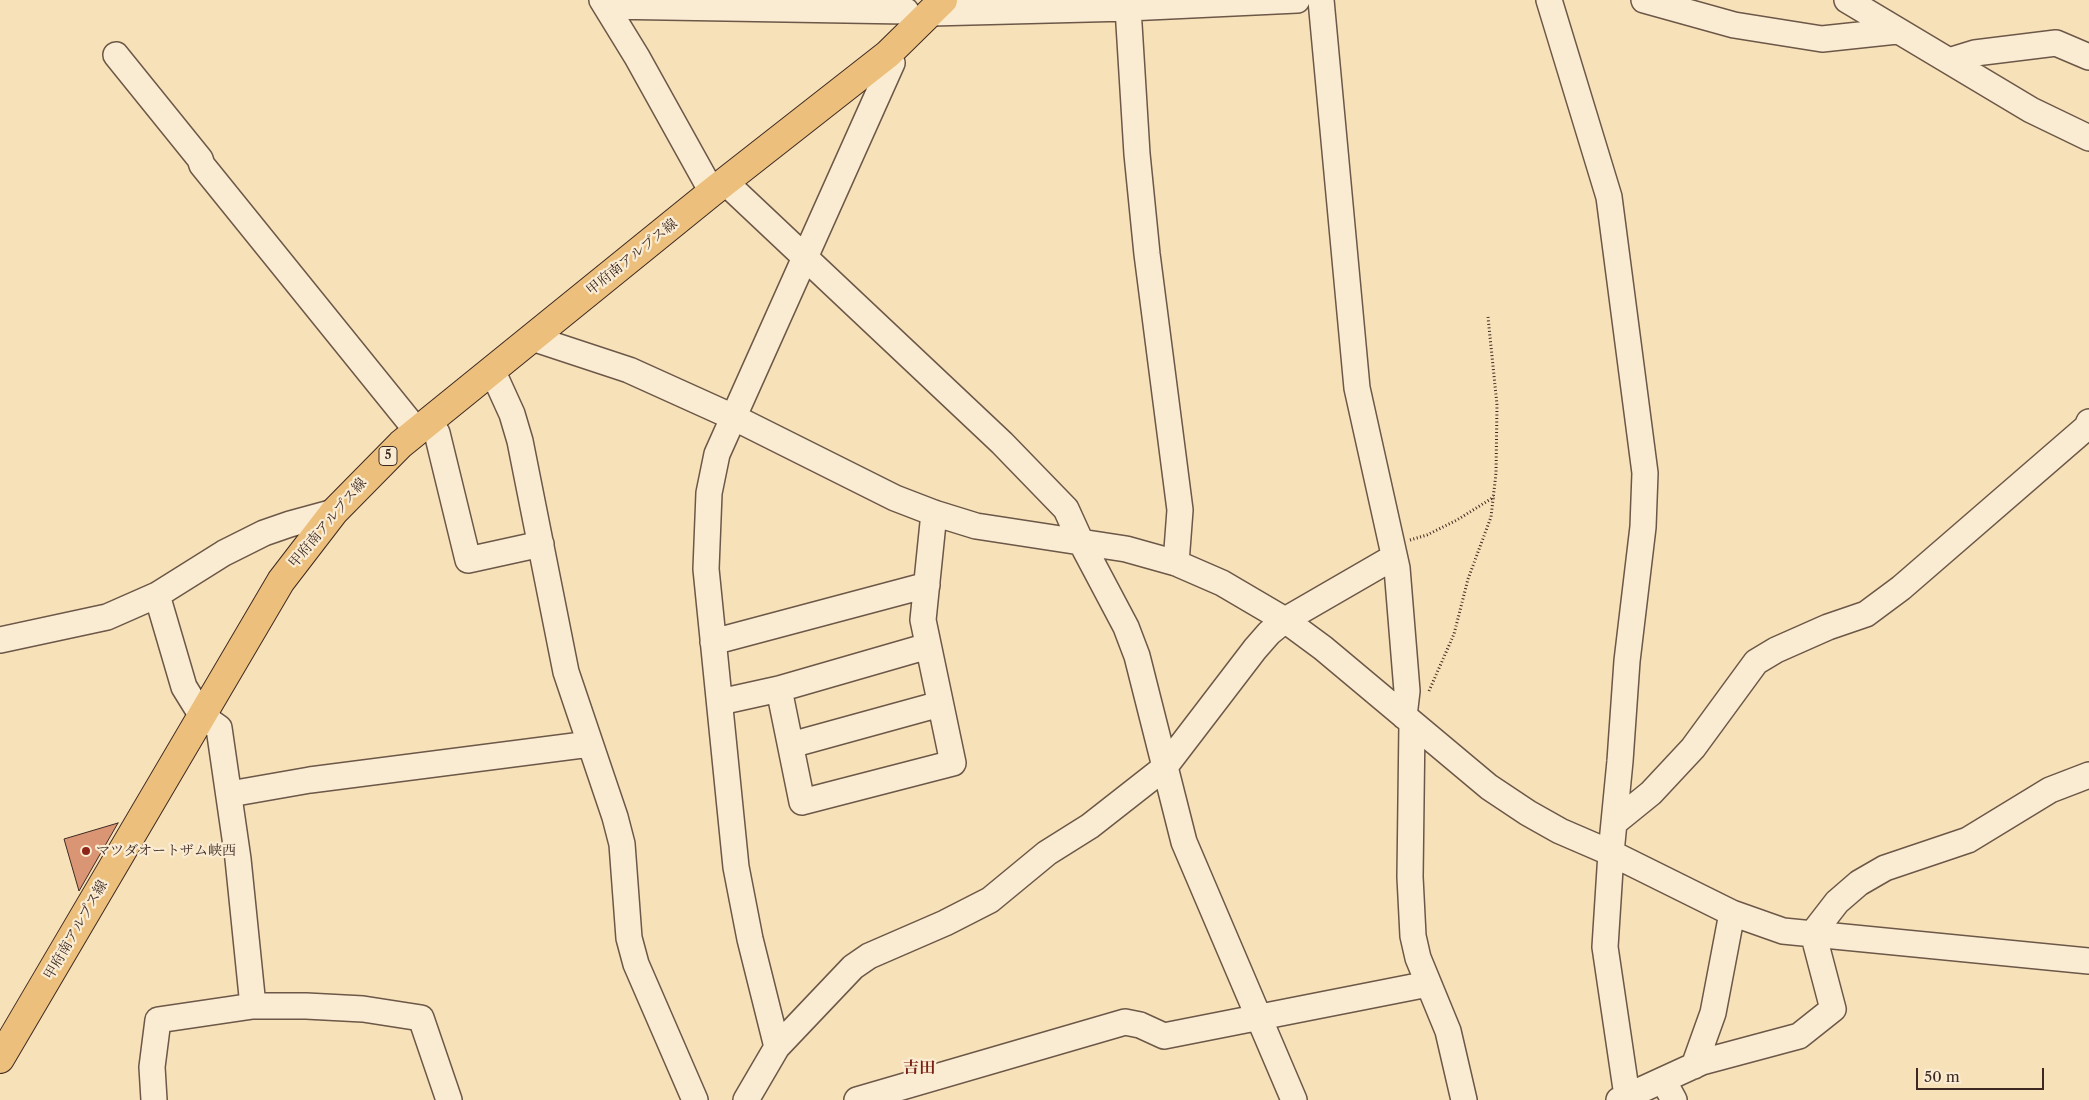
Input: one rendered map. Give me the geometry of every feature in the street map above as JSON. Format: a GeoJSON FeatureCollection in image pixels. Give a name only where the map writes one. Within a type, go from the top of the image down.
{"type":"FeatureCollection","features":[{"type":"Feature","properties":{"kind":"main road","name":"甲府南アルプス線"},"geometry":{"type":"LineString","coordinates":[[0,1059],[281,581],[334,512],[373,470],[422,426],[888,54],[920,10]]}},
{"type":"Feature","properties":{"kind":"street"},"geometry":{"type":"LineString","coordinates":[[604,3],[920,10],[1128,8],[1297,0]]}},
{"type":"Feature","properties":{"kind":"street"},"geometry":{"type":"LineString","coordinates":[[1321,0],[1357,388],[1393,551],[1407,691],[1410,877],[1413,926],[1418,958],[1448,1031],[1464,1100]]}},
{"type":"Feature","properties":{"kind":"street"},"geometry":{"type":"LineString","coordinates":[[1549,0],[1609,197],[1645,472],[1643,527],[1627,660],[1605,947],[1623,1098],[1669,1090],[1694,1066],[1713,1013],[1732,914]]}},
{"type":"Feature","properties":{"kind":"street"},"geometry":{"type":"LineString","coordinates":[[1644,0],[1734,25],[1822,39],[1897,31]]}},
{"type":"Feature","properties":{"kind":"street"},"geometry":{"type":"LineString","coordinates":[[1847,0],[2031,110],[2089,138]]}},
{"type":"Feature","properties":{"kind":"street"},"geometry":{"type":"LineString","coordinates":[[604,3],[719,187],[805,257],[1002,443],[1066,509],[1081,542],[1126,627],[1137,656],[1184,842],[1294,1100]]}},
{"type":"Feature","properties":{"kind":"street"},"geometry":{"type":"LineString","coordinates":[[1128,8],[1137,154],[1147,254],[1180,510],[1176,563]]}},
{"type":"Feature","properties":{"kind":"street"},"geometry":{"type":"LineString","coordinates":[[1949,61],[1975,53],[2056,43],[2089,57]]}},
{"type":"Feature","properties":{"kind":"street"},"geometry":{"type":"LineString","coordinates":[[777,1048],[750,938],[736,867],[706,569],[709,493],[717,454],[892,63],[888,54]]}},
{"type":"Feature","properties":{"kind":"street"},"geometry":{"type":"LineString","coordinates":[[116,55],[200,159],[202,165],[422,426],[437,433],[468,560],[541,544]]}},
{"type":"Feature","properties":{"kind":"street"},"geometry":{"type":"LineString","coordinates":[[532,338],[629,370],[733,417],[895,498],[934,513],[976,526],[1126,549],[1176,563],[1222,583],[1285,620],[1323,648],[1489,787],[1528,814],[1560,831],[1611,853],[1732,914],[1783,931],[2089,961]]}},
{"type":"Feature","properties":{"kind":"street"},"geometry":{"type":"LineString","coordinates":[[492,370],[512,414],[520,441],[566,672],[615,817],[622,844],[629,938],[636,964],[695,1100]]}},
{"type":"Feature","properties":{"kind":"street"},"geometry":{"type":"LineString","coordinates":[[1614,823],[1651,793],[1693,748],[1756,662],[1776,650],[1828,627],[1866,614],[1901,588],[2087,427],[2089,422]]}},
{"type":"Feature","properties":{"kind":"street"},"geometry":{"type":"LineString","coordinates":[[0,640],[107,617],[157,595],[224,553],[264,534],[290,524],[334,512]]}},
{"type":"Feature","properties":{"kind":"street"},"geometry":{"type":"LineString","coordinates":[[779,689],[802,802],[952,763],[923,620],[934,513]]}},
{"type":"Feature","properties":{"kind":"street"},"geometry":{"type":"LineString","coordinates":[[746,1100],[777,1048],[852,967],[869,956],[945,923],[990,900],[1047,853],[1090,826],[1164,768],[1255,649],[1285,620],[1393,551]]}},
{"type":"Feature","properties":{"kind":"street"},"geometry":{"type":"LineString","coordinates":[[713,642],[926,585]]}},
{"type":"Feature","properties":{"kind":"street"},"geometry":{"type":"LineString","coordinates":[[157,595],[184,687],[202,716],[220,728],[230,794],[253,1006]]}},
{"type":"Feature","properties":{"kind":"street"},"geometry":{"type":"LineString","coordinates":[[720,702],[779,689],[928,646]]}},
{"type":"Feature","properties":{"kind":"street"},"geometry":{"type":"LineString","coordinates":[[791,745],[940,704]]}},
{"type":"Feature","properties":{"kind":"street"},"geometry":{"type":"LineString","coordinates":[[230,794],[310,780],[590,744]]}},
{"type":"Feature","properties":{"kind":"street"},"geometry":{"type":"LineString","coordinates":[[1813,934],[1837,902],[1859,883],[1885,868],[1968,840],[2050,790],[2089,775]]}},
{"type":"Feature","properties":{"kind":"street"},"geometry":{"type":"LineString","coordinates":[[1694,1066],[1799,1036],[1833,1009],[1813,934]]}},
{"type":"Feature","properties":{"kind":"street"},"geometry":{"type":"LineString","coordinates":[[857,1100],[1125,1022],[1140,1024],[1164,1036],[1428,984]]}},
{"type":"Feature","properties":{"kind":"street"},"geometry":{"type":"LineString","coordinates":[[154,1100],[152,1068],[158,1020],[253,1006],[363,1009],[421,1018],[449,1100]]}},
{"type":"Feature","properties":{"kind":"path"},"geometry":{"type":"LineString","coordinates":[[1408,720],[1435,680],[1454,634],[1468,579],[1491,517],[1496,473],[1497,405],[1488,317]]}},
{"type":"Feature","properties":{"kind":"path"},"geometry":{"type":"LineString","coordinates":[[1393,551],[1457,520],[1494,497]]}},
{"type":"Feature","properties":{"kind":"building"},"geometry":{"type":"Polygon","coordinates":[[[118,823],[79,891],[64,839],[118,823]]]}},
{"type":"Feature","properties":{"kind":"place","name":"マツダオートザム峡西"},"geometry":{"type":"Point","coordinates":[86,851]}},
{"type":"Feature","properties":{"kind":"district","name":"吉田"},"geometry":{"type":"Point","coordinates":[919,1068]}}]}
